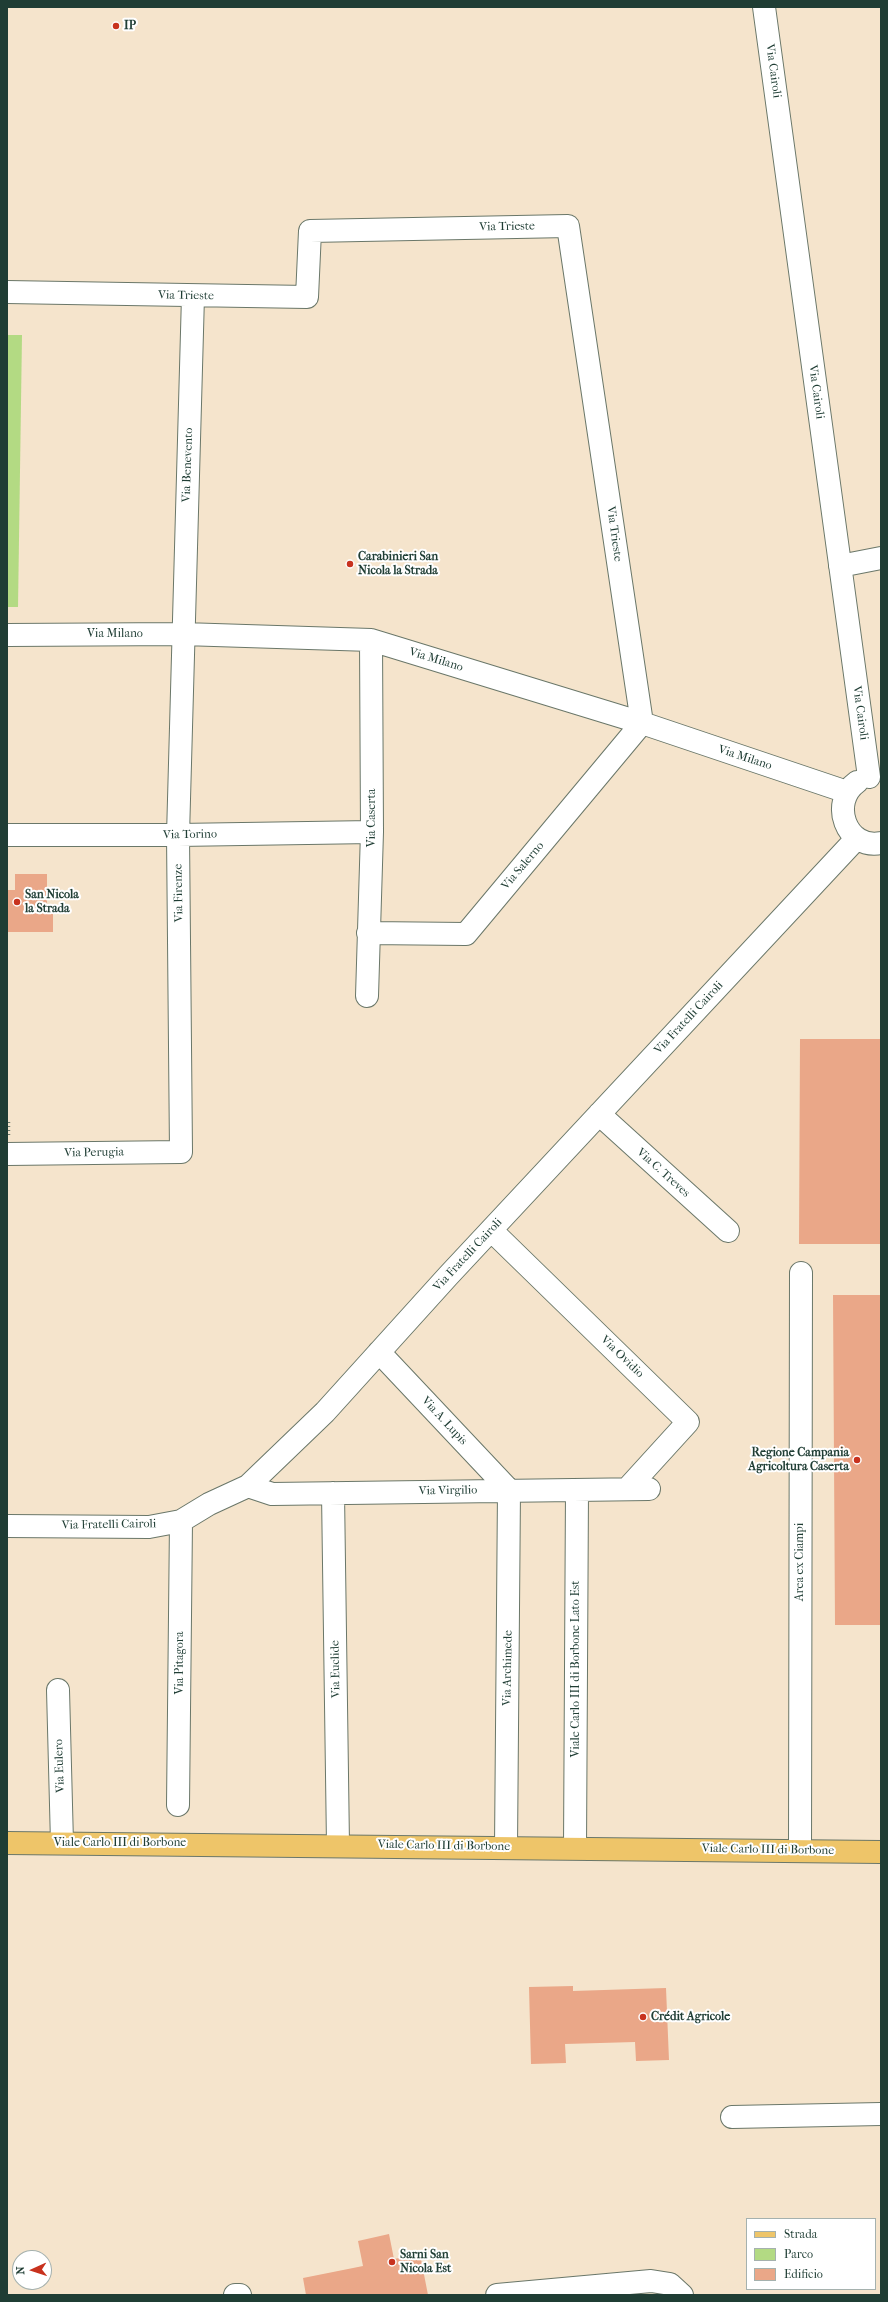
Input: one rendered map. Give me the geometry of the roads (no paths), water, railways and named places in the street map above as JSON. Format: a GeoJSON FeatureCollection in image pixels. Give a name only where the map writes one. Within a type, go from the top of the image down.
{"type":"FeatureCollection","features":[{"type":"Feature","properties":{"kind":"main road","name":"Viale Carlo III di Borbone"},"geometry":{"type":"LineString","coordinates":[[7,1843],[338,1845],[881,1852]]}},
{"type":"Feature","properties":{"kind":"street","name":"Via Cairoli"},"geometry":{"type":"LineString","coordinates":[[764,7],[840,566],[875,777]]}},
{"type":"Feature","properties":{"kind":"street","name":"Via Trieste"},"geometry":{"type":"LineString","coordinates":[[7,292],[307,297],[310,231],[568,226],[642,723]]}},
{"type":"Feature","properties":{"kind":"street","name":"Via Benevento"},"geometry":{"type":"LineString","coordinates":[[183,634],[192,296]]}},
{"type":"Feature","properties":{"kind":"street"},"geometry":{"type":"LineString","coordinates":[[840,566],[881,558]]}},
{"type":"Feature","properties":{"kind":"street","name":"Via Milano"},"geometry":{"type":"LineString","coordinates":[[7,635],[183,634],[371,640],[642,723],[847,792]]}},
{"type":"Feature","properties":{"kind":"street","name":"Via Firenze"},"geometry":{"type":"LineString","coordinates":[[181,1152],[178,835],[183,634]]}},
{"type":"Feature","properties":{"kind":"street","name":"Via Caserta"},"geometry":{"type":"LineString","coordinates":[[367,996],[372,832],[371,640]]}},
{"type":"Feature","properties":{"kind":"street","name":"Via Salerno"},"geometry":{"type":"LineString","coordinates":[[368,933],[466,934],[642,723]]}},
{"type":"Feature","properties":{"kind":"street"},"geometry":{"type":"LineString","coordinates":[[875,777],[860,780],[847,792],[843,804],[843,817],[848,829],[857,838],[866,843],[881,844]]}},
{"type":"Feature","properties":{"kind":"street","name":"Via Torino"},"geometry":{"type":"LineString","coordinates":[[7,835],[178,835],[372,832]]}},
{"type":"Feature","properties":{"kind":"street","name":"Via Fratelli Cairoli"},"geometry":{"type":"LineString","coordinates":[[7,1526],[149,1527],[181,1521],[209,1504],[248,1486],[325,1412],[491,1230],[857,838]]}},
{"type":"Feature","properties":{"kind":"street","name":"Via C. Treves"},"geometry":{"type":"LineString","coordinates":[[599,1114],[728,1231]]}},
{"type":"Feature","properties":{"kind":"street","name":"Via Perugia"},"geometry":{"type":"LineString","coordinates":[[7,1154],[181,1152]]}},
{"type":"Feature","properties":{"kind":"street","name":"Via Ovidio"},"geometry":{"type":"LineString","coordinates":[[491,1230],[688,1422],[627,1489]]}},
{"type":"Feature","properties":{"kind":"street","name":"Area ex Ciampi"},"geometry":{"type":"LineString","coordinates":[[800,1850],[801,1273]]}},
{"type":"Feature","properties":{"kind":"street","name":"Via A. Lupis"},"geometry":{"type":"LineString","coordinates":[[379,1352],[510,1490]]}},
{"type":"Feature","properties":{"kind":"street","name":"Via Virgilio"},"geometry":{"type":"LineString","coordinates":[[248,1486],[272,1494],[510,1490],[649,1490]]}},
{"type":"Feature","properties":{"kind":"street","name":"Via Archimede"},"geometry":{"type":"LineString","coordinates":[[506,1847],[510,1490]]}},
{"type":"Feature","properties":{"kind":"street","name":"Viale Carlo III di Borbone Lato Est"},"geometry":{"type":"LineString","coordinates":[[575,1848],[577,1490]]}},
{"type":"Feature","properties":{"kind":"street","name":"Via Euclide"},"geometry":{"type":"LineString","coordinates":[[333,1493],[338,1845]]}},
{"type":"Feature","properties":{"kind":"street","name":"Via Pitagora"},"geometry":{"type":"LineString","coordinates":[[178,1805],[181,1521]]}},
{"type":"Feature","properties":{"kind":"street","name":"Via Eulero"},"geometry":{"type":"LineString","coordinates":[[58,1690],[62,1843]]}},
{"type":"Feature","properties":{"kind":"street"},"geometry":{"type":"LineString","coordinates":[[732,2117],[881,2114]]}},
{"type":"Feature","properties":{"kind":"street"},"geometry":{"type":"LineString","coordinates":[[497,2295],[651,2281],[670,2284],[682,2295]]}},
{"type":"Feature","properties":{"kind":"street"},"geometry":{"type":"LineString","coordinates":[[235,2295],[240,2295]]}},
{"type":"Feature","properties":{"kind":"place","name":"IP"},"geometry":{"type":"Point","coordinates":[116,26]}},
{"type":"Feature","properties":{"kind":"place","name":"Carabinieri San Nicola la Strada"},"geometry":{"type":"Point","coordinates":[350,564]}},
{"type":"Feature","properties":{"kind":"place","name":"San Nicola la Strada"},"geometry":{"type":"Point","coordinates":[17,902]}},
{"type":"Feature","properties":{"kind":"place","name":"Regione Campania Agricoltura Caserta"},"geometry":{"type":"Point","coordinates":[857,1460]}},
{"type":"Feature","properties":{"kind":"place","name":"Crédit Agricole"},"geometry":{"type":"Point","coordinates":[643,2017]}},
{"type":"Feature","properties":{"kind":"place","name":"Sarni San Nicola Est"},"geometry":{"type":"Point","coordinates":[392,2262]}}]}
